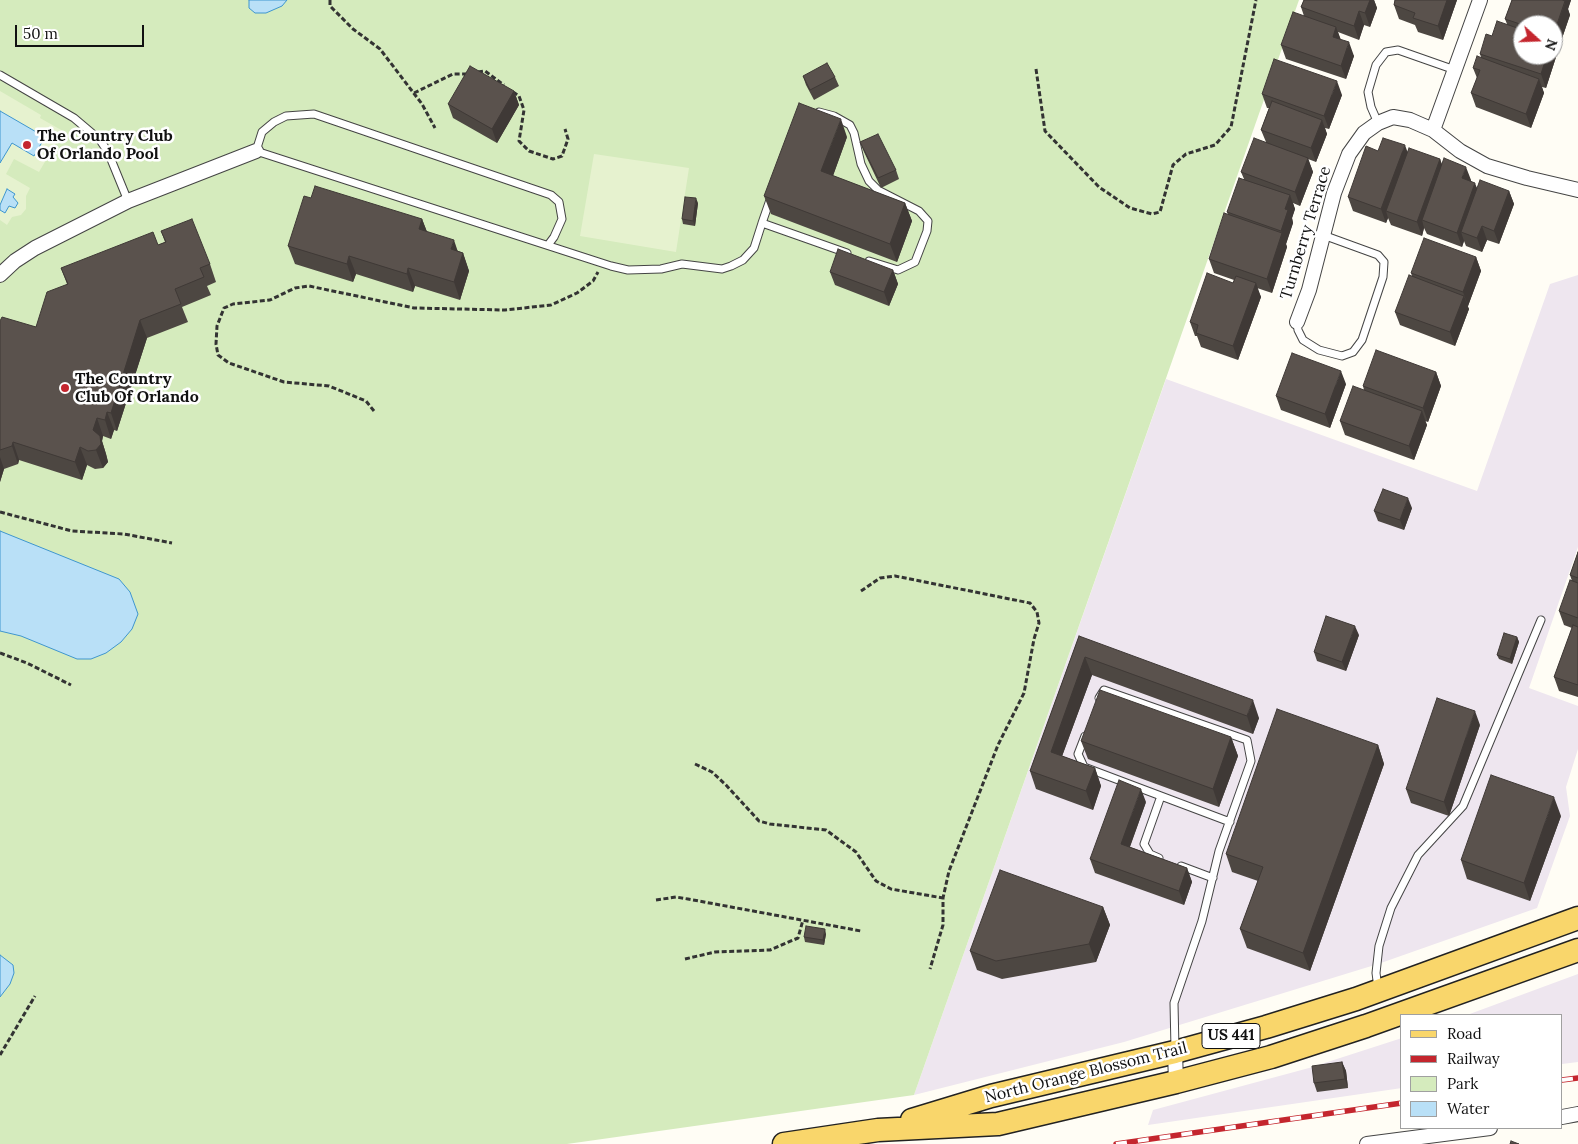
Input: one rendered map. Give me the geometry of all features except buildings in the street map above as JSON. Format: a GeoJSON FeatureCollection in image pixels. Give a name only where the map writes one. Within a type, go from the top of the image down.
{"type":"FeatureCollection","features":[{"type":"Feature","properties":{"kind":"main road","name":"North Orange Blossom Trail"},"geometry":{"type":"LineString","coordinates":[[877,1137],[990,1096],[1175,1052],[1266,1027],[1378,991],[1578,918]]}},
{"type":"Feature","properties":{"kind":"main road","name":"North Orange Blossom Trail"},"geometry":{"type":"LineString","coordinates":[[784,1144],[877,1137],[998,1124],[1176,1082],[1271,1057],[1366,1026],[1578,950]]}},
{"type":"Feature","properties":{"kind":"street"},"geometry":{"type":"LineString","coordinates":[[1433,130],[1480,0]]}},
{"type":"Feature","properties":{"kind":"street"},"geometry":{"type":"LineString","coordinates":[[1378,123],[1393,117],[1410,120],[1433,130],[1460,151],[1487,166],[1578,190]]}},
{"type":"Feature","properties":{"kind":"street","name":"Turnberry Terrace"},"geometry":{"type":"LineString","coordinates":[[1298,322],[1309,290],[1334,193],[1350,154],[1364,133],[1378,123]]}},
{"type":"Feature","properties":{"kind":"street"},"geometry":{"type":"LineString","coordinates":[[0,275],[15,261],[34,248],[128,201],[256,151]]}},
{"type":"Feature","properties":{"kind":"street"},"geometry":{"type":"LineString","coordinates":[[1175,1052],[1176,1082]]}},
{"type":"Feature","properties":{"kind":"street"},"geometry":{"type":"LineString","coordinates":[[1563,1116],[1578,1114]]}},
{"type":"Feature","properties":{"kind":"street"},"geometry":{"type":"LineString","coordinates":[[1367,1144],[1485,1129]]}},
{"type":"Feature","properties":{"kind":"street"},"geometry":{"type":"LineString","coordinates":[[1475,1144],[1485,1129]]}},
{"type":"Feature","properties":{"kind":"lane"},"geometry":{"type":"LineString","coordinates":[[1378,123],[1371,107],[1368,92],[1376,65],[1386,52],[1398,50],[1455,70]]}},
{"type":"Feature","properties":{"kind":"lane"},"geometry":{"type":"LineString","coordinates":[[0,75],[74,118],[100,140],[108,152],[128,201]]}},
{"type":"Feature","properties":{"kind":"lane"},"geometry":{"type":"LineString","coordinates":[[809,113],[827,114],[850,126],[854,133],[861,164],[869,181],[878,190],[919,211],[928,221],[927,231],[915,262],[906,267],[898,270],[860,258]]}},
{"type":"Feature","properties":{"kind":"lane"},"geometry":{"type":"LineString","coordinates":[[548,245],[562,219],[559,202],[551,195],[314,114],[299,114],[274,122],[262,132],[256,151],[604,264],[628,270],[661,269],[682,264],[722,268],[743,260],[754,248],[774,187]]}},
{"type":"Feature","properties":{"kind":"lane"},"geometry":{"type":"LineString","coordinates":[[762,223],[851,255]]}},
{"type":"Feature","properties":{"kind":"lane"},"geometry":{"type":"LineString","coordinates":[[1298,322],[1298,330],[1304,340],[1319,350],[1342,356],[1353,352],[1362,340],[1383,277],[1384,262],[1378,255],[1323,235]]}},
{"type":"Feature","properties":{"kind":"lane"},"geometry":{"type":"LineString","coordinates":[[1378,991],[1376,973],[1380,946],[1391,908],[1418,855],[1463,806],[1519,668],[1541,620]]}},
{"type":"Feature","properties":{"kind":"lane"},"geometry":{"type":"LineString","coordinates":[[1094,709],[1104,690],[1247,740],[1251,761],[1219,851],[1202,921],[1174,1003],[1175,1052]]}},
{"type":"Feature","properties":{"kind":"lane"},"geometry":{"type":"LineString","coordinates":[[1088,727],[1078,754],[1084,767],[1230,822]]}},
{"type":"Feature","properties":{"kind":"lane"},"geometry":{"type":"LineString","coordinates":[[1160,796],[1144,844],[1150,854],[1168,861]]}},
{"type":"Feature","properties":{"kind":"lane"},"geometry":{"type":"LineString","coordinates":[[1177,864],[1213,878]]}},
{"type":"Feature","properties":{"kind":"path"},"geometry":{"type":"LineString","coordinates":[[330,0],[330,6],[353,29],[380,49],[414,93],[435,128]]}},
{"type":"Feature","properties":{"kind":"path"},"geometry":{"type":"LineString","coordinates":[[1036,69],[1045,131],[1099,187],[1130,208],[1152,214],[1160,212],[1172,165],[1186,154],[1215,145],[1232,127],[1256,0]]}},
{"type":"Feature","properties":{"kind":"path"},"geometry":{"type":"LineString","coordinates":[[414,93],[453,74],[463,75],[485,71],[519,96],[524,110],[519,141],[529,151],[553,159],[562,156],[568,139],[565,129]]}},
{"type":"Feature","properties":{"kind":"path"},"geometry":{"type":"LineString","coordinates":[[374,411],[366,401],[329,386],[284,382],[229,363],[218,355],[216,344],[217,326],[224,308],[233,304],[270,300],[295,288],[309,286],[414,308],[515,309],[551,305],[577,293],[593,281],[604,264]]}},
{"type":"Feature","properties":{"kind":"path"},"geometry":{"type":"LineString","coordinates":[[0,512],[72,531],[124,534],[172,543]]}},
{"type":"Feature","properties":{"kind":"path"},"geometry":{"type":"LineString","coordinates":[[861,591],[880,578],[895,576],[1030,603],[1037,612],[1039,623],[1034,639],[1024,693],[998,745],[949,872],[943,898],[943,925],[930,969]]}},
{"type":"Feature","properties":{"kind":"path"},"geometry":{"type":"LineString","coordinates":[[0,653],[27,663],[71,685]]}},
{"type":"Feature","properties":{"kind":"path"},"geometry":{"type":"LineString","coordinates":[[694,764],[712,772],[759,821],[770,824],[826,830],[856,852],[876,881],[891,889],[943,898]]}},
{"type":"Feature","properties":{"kind":"path"},"geometry":{"type":"LineString","coordinates":[[656,900],[688,899],[861,931]]}},
{"type":"Feature","properties":{"kind":"path"},"geometry":{"type":"LineString","coordinates":[[685,959],[715,952],[770,950],[798,938],[803,920]]}},
{"type":"Feature","properties":{"kind":"path"},"geometry":{"type":"LineString","coordinates":[[0,1055],[35,996]]}},
{"type":"Feature","properties":{"kind":"shaded area"},"geometry":{"type":"Polygon","coordinates":[[[1578,275],[1578,547],[1529,688],[1578,706],[1578,749],[1566,787],[1570,816],[1537,908],[1378,964],[1124,1042],[914,1095],[1166,379],[1477,491],[1550,284],[1578,275]]]}},
{"type":"Feature","properties":{"kind":"shaded area"},"geometry":{"type":"Polygon","coordinates":[[[1578,974],[1578,1062],[1563,1064],[1563,1014],[1470,1014],[1578,974]]]}},
{"type":"Feature","properties":{"kind":"shaded area"},"geometry":{"type":"Polygon","coordinates":[[[1400,1039],[1400,1088],[1148,1125],[1153,1110],[1309,1068],[1400,1039]]]}},
{"type":"Feature","properties":{"kind":"green space","name":"The Country Club Of Orlando"},"geometry":{"type":"Polygon","coordinates":[[[0,0],[1299,0],[914,1095],[567,1144],[0,1144],[0,0]]]}},
{"type":"Feature","properties":{"kind":"green space","name":"The Country Club Of Orlando Pool"},"geometry":{"type":"Polygon","coordinates":[[[0,91],[41,115],[40,118],[63,131],[39,172],[14,159],[6,174],[30,188],[26,196],[26,209],[21,215],[12,217],[7,225],[0,220],[0,91]]]}},
{"type":"Feature","properties":{"kind":"green space"},"geometry":{"type":"Polygon","coordinates":[[[594,154],[689,168],[676,252],[580,236],[594,154]]]}},
{"type":"Feature","properties":{"kind":"water"},"geometry":{"type":"Polygon","coordinates":[[[249,0],[287,0],[282,6],[266,13],[255,13],[249,8],[249,0]]]}},
{"type":"Feature","properties":{"kind":"water","name":"The Country Club Of Orlando Pool"},"geometry":{"type":"Polygon","coordinates":[[[0,111],[45,137],[34,156],[12,143],[0,163],[0,111]]]}},
{"type":"Feature","properties":{"kind":"water"},"geometry":{"type":"Polygon","coordinates":[[[7,189],[15,194],[13,197],[18,203],[15,208],[9,206],[5,213],[0,210],[0,205],[7,189]]]}},
{"type":"Feature","properties":{"kind":"water"},"geometry":{"type":"Polygon","coordinates":[[[0,531],[119,579],[130,592],[138,614],[132,629],[121,642],[106,653],[91,659],[77,659],[21,636],[0,631],[0,531]]]}},
{"type":"Feature","properties":{"kind":"water"},"geometry":{"type":"Polygon","coordinates":[[[0,955],[13,965],[14,973],[10,984],[0,997],[0,955]]]}},
{"type":"Feature","properties":{"kind":"railway"},"geometry":{"type":"LineString","coordinates":[[1563,1080],[1578,1078]]}},
{"type":"Feature","properties":{"kind":"railway"},"geometry":{"type":"LineString","coordinates":[[1116,1144],[1400,1103]]}},
{"type":"Feature","properties":{"kind":"place","name":"The Country Club Of Orlando Pool"},"geometry":{"type":"Point","coordinates":[27,145]}},
{"type":"Feature","properties":{"kind":"place","name":"The Country Club Of Orlando"},"geometry":{"type":"Point","coordinates":[65,388]}}]}
